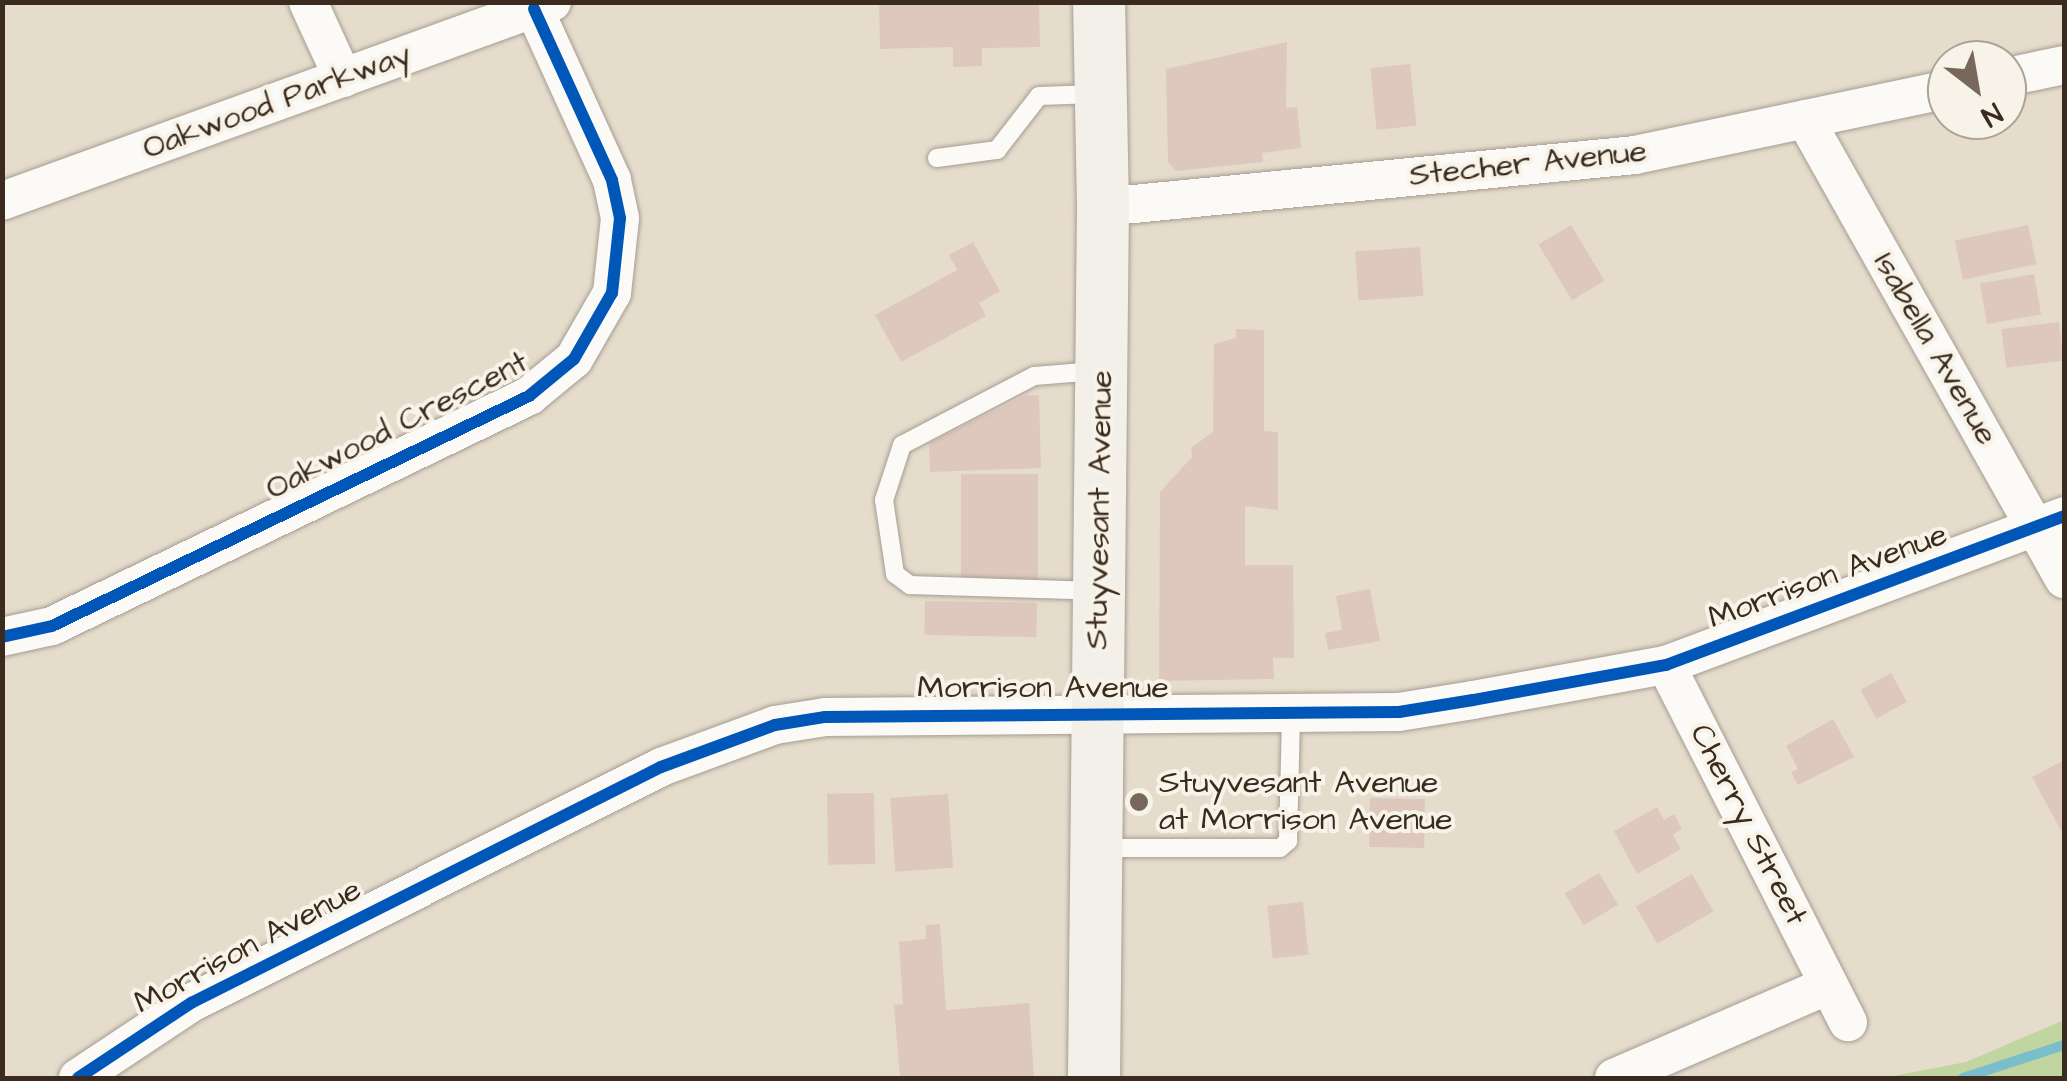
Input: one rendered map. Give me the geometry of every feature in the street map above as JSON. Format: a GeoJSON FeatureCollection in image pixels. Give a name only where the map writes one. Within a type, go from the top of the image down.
{"type":"FeatureCollection","features":[{"type":"Feature","properties":{"kind":"main road","name":"Stuyvesant Avenue"},"geometry":{"type":"LineString","coordinates":[[1094,1078],[1104,206],[1098,2]]}},
{"type":"Feature","properties":{"kind":"street"},"geometry":{"type":"LineString","coordinates":[[308,2],[343,78]]}},
{"type":"Feature","properties":{"kind":"street","name":"Oakwood Parkway"},"geometry":{"type":"LineString","coordinates":[[2,201],[543,6]]}},
{"type":"Feature","properties":{"kind":"street","name":"Oakwood Crescent"},"geometry":{"type":"LineString","coordinates":[[2,637],[52,626],[530,396],[574,360],[612,294],[620,218],[612,180],[543,6]]}},
{"type":"Feature","properties":{"kind":"street"},"geometry":{"type":"LineString","coordinates":[[2027,73],[2064,65]]}},
{"type":"Feature","properties":{"kind":"street","name":"Stecher Avenue"},"geometry":{"type":"LineString","coordinates":[[1104,206],[1635,155],[1927,93]]}},
{"type":"Feature","properties":{"kind":"street","name":"Isabella Avenue"},"geometry":{"type":"LineString","coordinates":[[1804,119],[2050,522],[2064,580]]}},
{"type":"Feature","properties":{"kind":"street","name":"Morrison Avenue"},"geometry":{"type":"LineString","coordinates":[[78,1078],[191,1003],[722,742],[825,717],[1399,712],[1666,665],[2050,522]]}},
{"type":"Feature","properties":{"kind":"street","name":"Cherry Street"},"geometry":{"type":"LineString","coordinates":[[1666,665],[1848,1022]]}},
{"type":"Feature","properties":{"kind":"street"},"geometry":{"type":"LineString","coordinates":[[1614,1078],[1829,986]]}},
{"type":"Feature","properties":{"kind":"lane"},"geometry":{"type":"LineString","coordinates":[[937,158],[997,150],[1039,96],[1101,94]]}},
{"type":"Feature","properties":{"kind":"lane"},"geometry":{"type":"LineString","coordinates":[[1098,591],[910,584],[895,574],[884,500],[902,445],[1034,376],[1102,370]]}},
{"type":"Feature","properties":{"kind":"lane"},"geometry":{"type":"LineString","coordinates":[[1096,848],[1280,848],[1288,841],[1290,714]]}},
{"type":"Feature","properties":{"kind":"green space"},"geometry":{"type":"Polygon","coordinates":[[[2064,1020],[2064,1078],[1883,1078],[1966,1062],[2064,1020]]]}},
{"type":"Feature","properties":{"kind":"building"},"geometry":{"type":"Polygon","coordinates":[[[879,2],[1039,2],[1040,47],[982,48],[982,66],[953,67],[953,47],[880,49],[879,2]]]}},
{"type":"Feature","properties":{"kind":"building"},"geometry":{"type":"Polygon","coordinates":[[[1287,42],[1286,108],[1297,107],[1301,148],[1262,153],[1263,162],[1176,171],[1168,162],[1166,69],[1287,42]]]}},
{"type":"Feature","properties":{"kind":"building"},"geometry":{"type":"Polygon","coordinates":[[[1410,64],[1416,126],[1377,130],[1370,68],[1410,64]]]}},
{"type":"Feature","properties":{"kind":"building"},"geometry":{"type":"Polygon","coordinates":[[[1571,225],[1604,281],[1572,300],[1538,245],[1571,225]]]}},
{"type":"Feature","properties":{"kind":"building"},"geometry":{"type":"Polygon","coordinates":[[[2028,225],[2036,264],[1963,280],[1955,241],[2028,225]]]}},
{"type":"Feature","properties":{"kind":"building"},"geometry":{"type":"Polygon","coordinates":[[[973,242],[1000,291],[979,303],[986,316],[901,362],[875,315],[957,270],[949,255],[973,242]]]}},
{"type":"Feature","properties":{"kind":"building"},"geometry":{"type":"Polygon","coordinates":[[[1420,247],[1423,296],[1359,300],[1355,252],[1420,247]]]}},
{"type":"Feature","properties":{"kind":"building"},"geometry":{"type":"Polygon","coordinates":[[[2034,274],[2041,314],[1987,324],[1980,284],[2034,274]]]}},
{"type":"Feature","properties":{"kind":"building"},"geometry":{"type":"Polygon","coordinates":[[[2059,322],[2064,361],[2006,368],[2001,329],[2059,322]]]}},
{"type":"Feature","properties":{"kind":"building"},"geometry":{"type":"Polygon","coordinates":[[[1236,329],[1264,330],[1264,431],[1278,432],[1278,510],[1245,506],[1245,565],[1293,565],[1294,658],[1273,658],[1274,679],[1159,681],[1160,492],[1192,457],[1191,448],[1213,432],[1214,344],[1236,338],[1236,329]]]}},
{"type":"Feature","properties":{"kind":"building"},"geometry":{"type":"Polygon","coordinates":[[[1026,395],[1039,395],[1041,468],[930,472],[929,443],[1026,395]]]}},
{"type":"Feature","properties":{"kind":"building"},"geometry":{"type":"Polygon","coordinates":[[[961,474],[1038,474],[1038,582],[961,582],[961,474]]]}},
{"type":"Feature","properties":{"kind":"building"},"geometry":{"type":"Polygon","coordinates":[[[1370,589],[1380,641],[1328,650],[1325,633],[1342,630],[1336,596],[1370,589]]]}},
{"type":"Feature","properties":{"kind":"building"},"geometry":{"type":"Polygon","coordinates":[[[925,601],[1037,603],[1036,637],[924,635],[925,601]]]}},
{"type":"Feature","properties":{"kind":"building"},"geometry":{"type":"Polygon","coordinates":[[[1891,673],[1907,702],[1876,719],[1860,690],[1891,673]]]}},
{"type":"Feature","properties":{"kind":"building"},"geometry":{"type":"Polygon","coordinates":[[[1833,719],[1854,757],[1798,785],[1791,772],[1798,769],[1786,746],[1833,719]]]}},
{"type":"Feature","properties":{"kind":"building"},"geometry":{"type":"Polygon","coordinates":[[[2064,760],[2064,836],[2032,777],[2064,760]]]}},
{"type":"Feature","properties":{"kind":"building"},"geometry":{"type":"Polygon","coordinates":[[[874,793],[875,864],[828,865],[827,794],[874,793]]]}},
{"type":"Feature","properties":{"kind":"building"},"geometry":{"type":"Polygon","coordinates":[[[948,794],[953,868],[895,872],[890,798],[948,794]]]}},
{"type":"Feature","properties":{"kind":"building"},"geometry":{"type":"Polygon","coordinates":[[[1370,798],[1425,799],[1424,848],[1369,847],[1370,798]]]}},
{"type":"Feature","properties":{"kind":"building"},"geometry":{"type":"Polygon","coordinates":[[[1657,807],[1664,820],[1674,814],[1682,829],[1673,835],[1681,849],[1637,874],[1614,831],[1657,807]]]}},
{"type":"Feature","properties":{"kind":"building"},"geometry":{"type":"Polygon","coordinates":[[[1599,873],[1618,905],[1584,925],[1565,894],[1599,873]]]}},
{"type":"Feature","properties":{"kind":"building"},"geometry":{"type":"Polygon","coordinates":[[[1692,874],[1714,911],[1657,944],[1636,906],[1692,874]]]}},
{"type":"Feature","properties":{"kind":"building"},"geometry":{"type":"Polygon","coordinates":[[[1303,902],[1309,955],[1273,958],[1267,906],[1303,902]]]}},
{"type":"Feature","properties":{"kind":"building"},"geometry":{"type":"Polygon","coordinates":[[[940,924],[946,1010],[1029,1003],[1034,1078],[900,1078],[894,1005],[903,1004],[899,942],[926,939],[926,925],[940,924]]]}},
{"type":"Feature","properties":{"kind":"waterway"},"geometry":{"type":"LineString","coordinates":[[1963,1078],[2064,1045]]}},
{"type":"Feature","properties":{"kind":"cycle path"},"geometry":{"type":"LineString","coordinates":[[2,637],[52,626],[529,396],[574,359],[612,293],[620,218],[612,180],[534,9]]}},
{"type":"Feature","properties":{"kind":"cycle path"},"geometry":{"type":"LineString","coordinates":[[78,1078],[191,1003],[661,767],[775,725],[825,717],[1399,712],[1666,665],[2064,516]]}},
{"type":"Feature","properties":{"kind":"place","name":"Stuyvesant Avenue at Morrison Avenue"},"geometry":{"type":"Point","coordinates":[1139,802]}}]}
